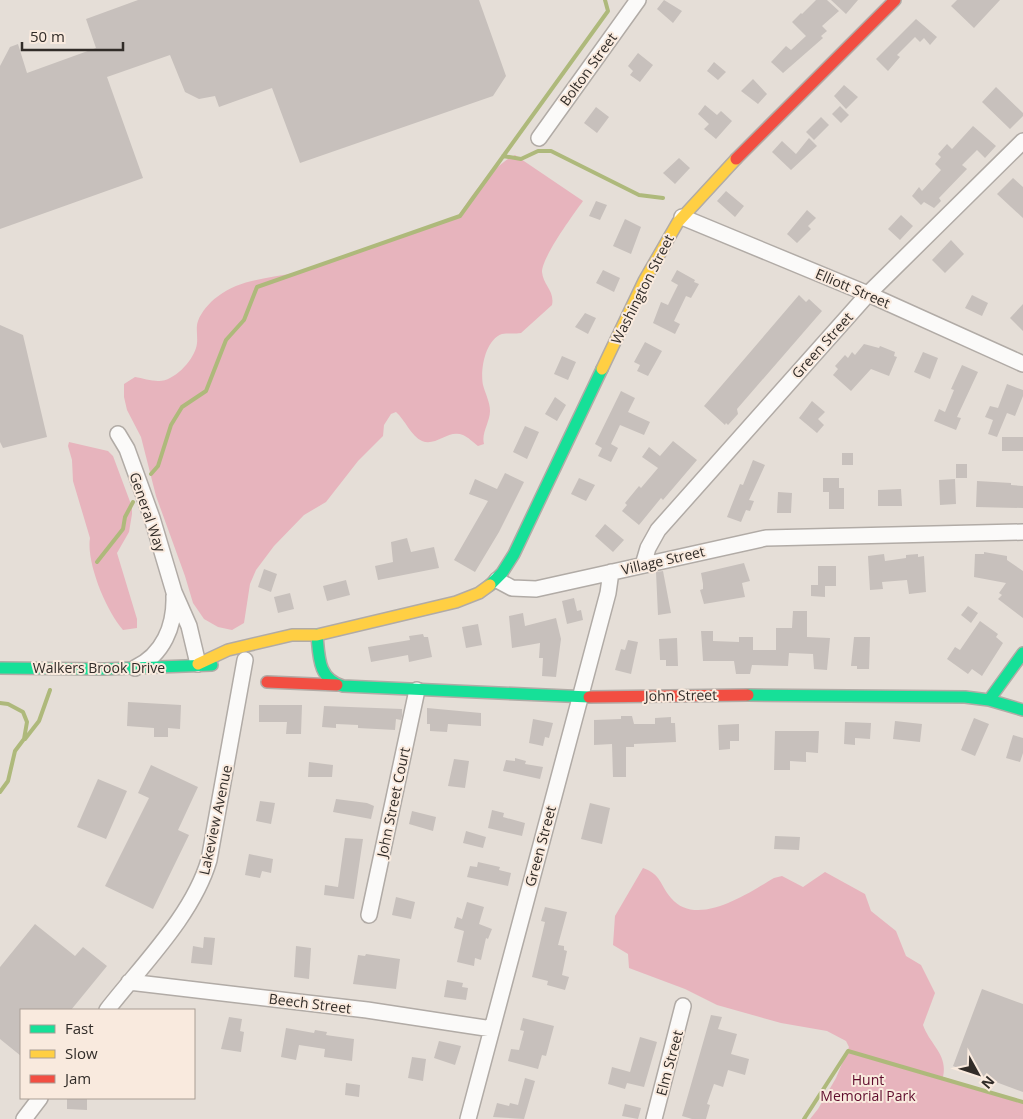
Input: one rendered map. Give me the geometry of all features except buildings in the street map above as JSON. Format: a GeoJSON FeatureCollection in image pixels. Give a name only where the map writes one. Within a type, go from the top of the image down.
{"type":"FeatureCollection","features":[{"type":"Feature","properties":{"kind":"street","name":"Bolton Street"},"geometry":{"type":"LineString","coordinates":[[539,138],[638,0]]}},
{"type":"Feature","properties":{"kind":"street","name":"Washington Street"},"geometry":{"type":"LineString","coordinates":[[497,580],[520,542],[650,267],[682,217],[726,168],[894,0]]}},
{"type":"Feature","properties":{"kind":"street","name":"Green Street"},"geometry":{"type":"LineString","coordinates":[[643,565],[648,548],[658,530],[868,294],[1023,141]]}},
{"type":"Feature","properties":{"kind":"street","name":"Elliott Street"},"geometry":{"type":"LineString","coordinates":[[682,217],[868,294],[1023,364]]}},
{"type":"Feature","properties":{"kind":"street","name":"General Way"},"geometry":{"type":"LineString","coordinates":[[118,434],[127,449],[152,518],[174,592],[189,626],[198,664]]}},
{"type":"Feature","properties":{"kind":"street","name":"Village Street"},"geometry":{"type":"LineString","coordinates":[[497,580],[512,588],[527,589],[766,538],[1023,532]]}},
{"type":"Feature","properties":{"kind":"street","name":"Green Street"},"geometry":{"type":"LineString","coordinates":[[468,1119],[608,592],[611,572]]}},
{"type":"Feature","properties":{"kind":"street"},"geometry":{"type":"LineString","coordinates":[[198,664],[228,650],[292,635],[317,635],[456,602],[478,594],[497,580]]}},
{"type":"Feature","properties":{"kind":"street","name":"General Way"},"geometry":{"type":"LineString","coordinates":[[133,669],[155,654],[164,641],[172,620],[174,592]]}},
{"type":"Feature","properties":{"kind":"street"},"geometry":{"type":"LineString","coordinates":[[296,647],[317,635]]}},
{"type":"Feature","properties":{"kind":"street"},"geometry":{"type":"LineString","coordinates":[[317,635],[322,671],[328,680],[338,685]]}},
{"type":"Feature","properties":{"kind":"street"},"geometry":{"type":"LineString","coordinates":[[989,700],[1023,653]]}},
{"type":"Feature","properties":{"kind":"street"},"geometry":{"type":"LineString","coordinates":[[198,664],[240,661]]}},
{"type":"Feature","properties":{"kind":"street","name":"Lakeview Avenue"},"geometry":{"type":"LineString","coordinates":[[108,1009],[188,906],[206,872],[240,661]]}},
{"type":"Feature","properties":{"kind":"street","name":"Walkers Brook Drive"},"geometry":{"type":"LineString","coordinates":[[0,668],[133,669],[198,664]]}},
{"type":"Feature","properties":{"kind":"street","name":"John Street"},"geometry":{"type":"LineString","coordinates":[[268,682],[580,697],[775,695],[965,697],[989,700],[1023,710]]}},
{"type":"Feature","properties":{"kind":"street","name":"John Street Court"},"geometry":{"type":"LineString","coordinates":[[369,915],[417,690]]}},
{"type":"Feature","properties":{"kind":"street","name":"Beech Street"},"geometry":{"type":"LineString","coordinates":[[128,982],[367,1010],[492,1029]]}},
{"type":"Feature","properties":{"kind":"street","name":"Elm Street"},"geometry":{"type":"LineString","coordinates":[[654,1119],[683,1006]]}},
{"type":"Feature","properties":{"kind":"street"},"geometry":{"type":"LineString","coordinates":[[24,1119],[39,1099]]}},
{"type":"Feature","properties":{"kind":"green space"},"geometry":{"type":"Polygon","coordinates":[[[515,155],[583,201],[559,236],[543,265],[543,277],[552,296],[552,305],[521,333],[502,334],[496,337],[491,342],[485,356],[482,379],[490,411],[483,440],[484,444],[478,446],[465,436],[458,434],[452,434],[432,442],[422,441],[418,439],[396,412],[391,414],[384,425],[383,436],[358,461],[326,502],[304,515],[274,546],[256,570],[250,584],[244,623],[232,630],[218,627],[204,619],[193,603],[156,496],[141,437],[127,410],[124,384],[135,377],[155,381],[164,380],[176,375],[194,353],[197,341],[197,324],[201,314],[206,307],[226,291],[256,280],[297,272],[458,217],[483,182],[498,167],[515,155]]]}},
{"type":"Feature","properties":{"kind":"green space"},"geometry":{"type":"Polygon","coordinates":[[[69,442],[108,451],[113,456],[132,507],[129,532],[117,553],[137,619],[137,628],[123,630],[110,611],[94,573],[91,560],[90,538],[73,481],[69,442]]]}},
{"type":"Feature","properties":{"kind":"green space","name":"Hunt Memorial Park"},"geometry":{"type":"Polygon","coordinates":[[[643,868],[649,870],[657,877],[671,898],[682,907],[695,910],[723,905],[738,899],[774,878],[782,876],[803,887],[825,872],[865,894],[871,911],[896,931],[906,956],[921,965],[935,993],[923,1025],[941,1056],[944,1069],[943,1077],[1023,1102],[1023,1119],[810,1119],[836,1078],[849,1047],[846,1041],[827,1031],[781,1023],[717,1005],[685,989],[629,968],[628,954],[613,945],[615,916],[643,868]]]}},
{"type":"Feature","properties":{"kind":"waterway"},"geometry":{"type":"LineString","coordinates":[[151,474],[158,466],[171,425],[182,407],[206,391],[226,340],[244,320],[257,287],[460,216],[608,11],[605,0]]}},
{"type":"Feature","properties":{"kind":"waterway"},"geometry":{"type":"LineString","coordinates":[[503,156],[521,159],[538,151],[551,151],[639,195],[663,198]]}},
{"type":"Feature","properties":{"kind":"waterway"},"geometry":{"type":"LineString","coordinates":[[97,562],[123,529],[125,517],[133,502]]}},
{"type":"Feature","properties":{"kind":"waterway"},"geometry":{"type":"LineString","coordinates":[[25,739],[39,721],[50,690]]}},
{"type":"Feature","properties":{"kind":"waterway"},"geometry":{"type":"LineString","coordinates":[[0,703],[8,704],[23,712],[27,722],[24,739],[15,751],[8,781],[0,792]]}},
{"type":"Feature","properties":{"kind":"waterway"},"geometry":{"type":"LineString","coordinates":[[804,1119],[848,1051],[1023,1102]]}},
{"type":"Feature","properties":{"kind":"traffic: fast"},"geometry":{"type":"LineString","coordinates":[[490,585],[502,573],[514,554],[602,369]]}},
{"type":"Feature","properties":{"kind":"traffic: fast"},"geometry":{"type":"LineString","coordinates":[[317,635],[321,666],[324,673],[335,683],[343,686],[589,697]]}},
{"type":"Feature","properties":{"kind":"traffic: fast"},"geometry":{"type":"LineString","coordinates":[[989,700],[1023,653]]}},
{"type":"Feature","properties":{"kind":"traffic: fast"},"geometry":{"type":"LineString","coordinates":[[0,668],[105,669],[212,665]]}},
{"type":"Feature","properties":{"kind":"traffic: fast"},"geometry":{"type":"LineString","coordinates":[[748,695],[965,697],[989,700],[1023,710]]}},
{"type":"Feature","properties":{"kind":"traffic: slow"},"geometry":{"type":"LineString","coordinates":[[602,369],[644,281],[678,222],[736,159]]}},
{"type":"Feature","properties":{"kind":"traffic: slow"},"geometry":{"type":"LineString","coordinates":[[198,664],[228,650],[292,635],[317,635],[456,602],[479,593],[490,585]]}},
{"type":"Feature","properties":{"kind":"traffic: jam"},"geometry":{"type":"LineString","coordinates":[[736,159],[895,0]]}},
{"type":"Feature","properties":{"kind":"traffic: jam"},"geometry":{"type":"LineString","coordinates":[[267,682],[337,685]]}},
{"type":"Feature","properties":{"kind":"traffic: jam"},"geometry":{"type":"LineString","coordinates":[[589,697],[748,695]]}}]}
